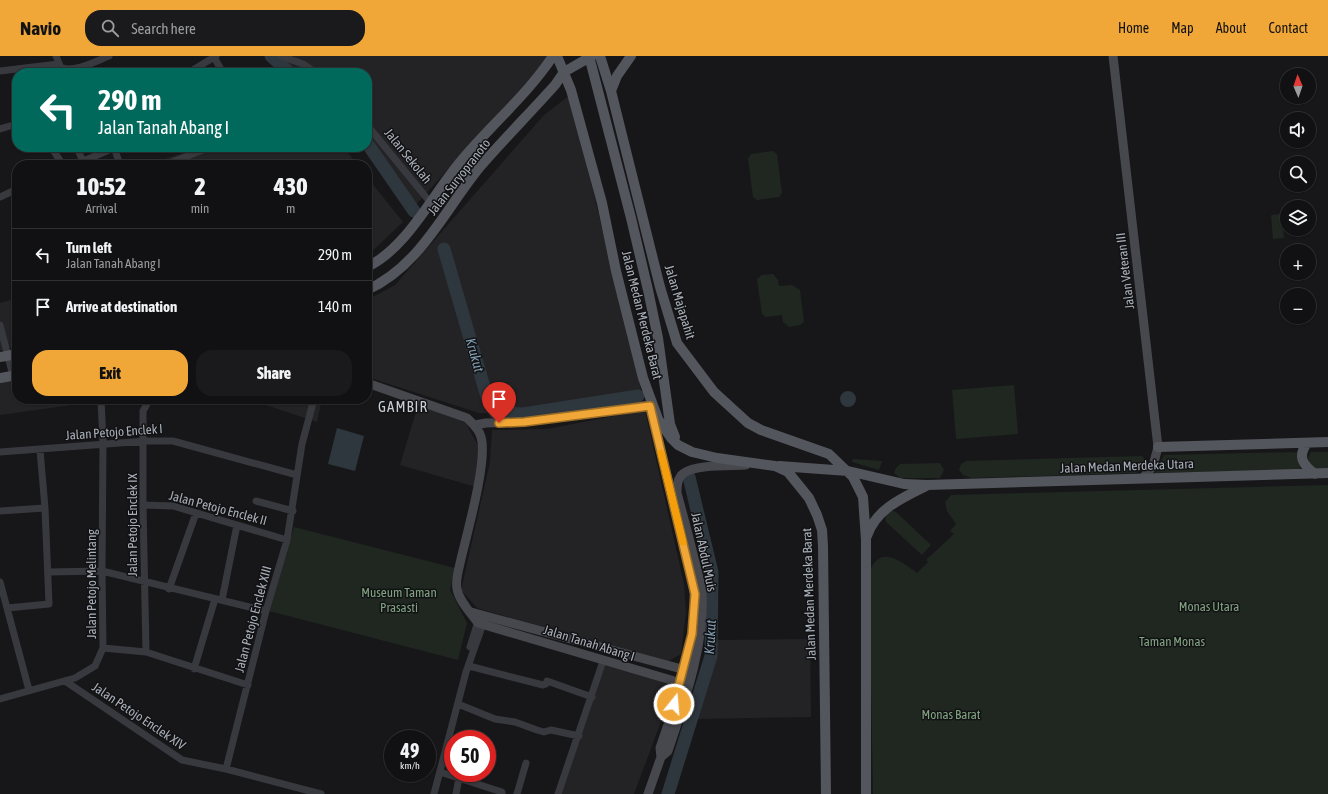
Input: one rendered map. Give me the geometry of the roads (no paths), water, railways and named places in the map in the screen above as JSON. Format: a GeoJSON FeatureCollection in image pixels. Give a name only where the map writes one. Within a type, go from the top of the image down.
{"type":"FeatureCollection","features":[{"type":"Feature","properties":{"kind":"main road","name":"Jalan Suryopranoto"},"geometry":{"type":"LineString","coordinates":[[372,264],[392,250],[415,222],[461,160],[532,83],[553,56]]}},
{"type":"Feature","properties":{"kind":"main road","name":"Jalan Medan Merdeka Barat"},"geometry":{"type":"LineString","coordinates":[[557,56],[571,90],[602,203],[616,271],[643,378],[658,419],[666,433],[678,445],[692,452],[775,466],[788,472],[801,486],[817,515],[822,530],[826,794]]}},
{"type":"Feature","properties":{"kind":"main road"},"geometry":{"type":"LineString","coordinates":[[564,72],[590,56],[631,218],[658,338],[670,424],[678,445]]}},
{"type":"Feature","properties":{"kind":"main road","name":"Jalan Majapahit"},"geometry":{"type":"LineString","coordinates":[[600,56],[611,91],[660,287],[677,343],[714,392],[748,423],[761,430],[829,454],[848,471]]}},
{"type":"Feature","properties":{"kind":"main road"},"geometry":{"type":"LineString","coordinates":[[611,91],[617,76],[631,56]]}},
{"type":"Feature","properties":{"kind":"main road","name":"Jalan Suryopranoto"},"geometry":{"type":"LineString","coordinates":[[372,287],[390,277],[408,262],[426,241],[479,168],[555,85],[564,72]]}},
{"type":"Feature","properties":{"kind":"main road"},"geometry":{"type":"LineString","coordinates":[[555,85],[562,83],[571,90]]}},
{"type":"Feature","properties":{"kind":"main road"},"geometry":{"type":"LineString","coordinates":[[0,378],[12,376]]}},
{"type":"Feature","properties":{"kind":"main road","name":"Jalan Medan Merdeka Utara"},"geometry":{"type":"LineString","coordinates":[[1158,446],[1328,442]]}},
{"type":"Feature","properties":{"kind":"main road"},"geometry":{"type":"LineString","coordinates":[[1307,443],[1302,449],[1301,458],[1306,468],[1315,474]]}},
{"type":"Feature","properties":{"kind":"main road","name":"Jalan Majapahit"},"geometry":{"type":"LineString","coordinates":[[775,466],[848,471],[904,484],[927,485]]}},
{"type":"Feature","properties":{"kind":"main road"},"geometry":{"type":"LineString","coordinates":[[848,471],[863,497],[866,540],[866,794]]}},
{"type":"Feature","properties":{"kind":"main road","name":"Jalan Medan Merdeka Utara"},"geometry":{"type":"LineString","coordinates":[[927,485],[1328,474]]}},
{"type":"Feature","properties":{"kind":"main road"},"geometry":{"type":"LineString","coordinates":[[866,540],[871,525],[884,510],[898,500],[927,485]]}},
{"type":"Feature","properties":{"kind":"street"},"geometry":{"type":"LineString","coordinates":[[56,56],[58,64],[61,68]]}},
{"type":"Feature","properties":{"kind":"street"},"geometry":{"type":"LineString","coordinates":[[76,68],[109,56]]}},
{"type":"Feature","properties":{"kind":"street"},"geometry":{"type":"LineString","coordinates":[[281,56],[303,64],[309,68]]}},
{"type":"Feature","properties":{"kind":"street","name":"Jalan Veteran III"},"geometry":{"type":"LineString","coordinates":[[1113,56],[1158,446],[1152,466],[1143,478]]}},
{"type":"Feature","properties":{"kind":"street"},"geometry":{"type":"LineString","coordinates":[[196,68],[215,57],[220,68]]}},
{"type":"Feature","properties":{"kind":"street"},"geometry":{"type":"LineString","coordinates":[[25,68],[58,64]]}},
{"type":"Feature","properties":{"kind":"street"},"geometry":{"type":"LineString","coordinates":[[0,71],[12,70]]}},
{"type":"Feature","properties":{"kind":"street"},"geometry":{"type":"LineString","coordinates":[[0,129],[12,125]]}},
{"type":"Feature","properties":{"kind":"street","name":"Jalan Sekolah"},"geometry":{"type":"LineString","coordinates":[[372,133],[427,205]]}},
{"type":"Feature","properties":{"kind":"street"},"geometry":{"type":"LineString","coordinates":[[54,152],[59,159]]}},
{"type":"Feature","properties":{"kind":"street"},"geometry":{"type":"LineString","coordinates":[[87,160],[104,152]]}},
{"type":"Feature","properties":{"kind":"street"},"geometry":{"type":"LineString","coordinates":[[178,160],[198,152]]}},
{"type":"Feature","properties":{"kind":"street"},"geometry":{"type":"LineString","coordinates":[[0,197],[12,191]]}},
{"type":"Feature","properties":{"kind":"street"},"geometry":{"type":"LineString","coordinates":[[0,325],[12,367]]}},
{"type":"Feature","properties":{"kind":"street","name":"Jalan Abdul Muis"},"geometry":{"type":"LineString","coordinates":[[643,378],[695,594],[688,671]]}},
{"type":"Feature","properties":{"kind":"street"},"geometry":{"type":"LineString","coordinates":[[372,385],[466,418],[475,425],[481,436],[483,448],[482,460],[457,589],[459,596],[480,624]]}},
{"type":"Feature","properties":{"kind":"street","name":"Jalan Petojo Melintang"},"geometry":{"type":"LineString","coordinates":[[0,699],[75,678],[95,666],[103,648],[103,443],[101,404]]}},
{"type":"Feature","properties":{"kind":"street","name":"Jalan Petojo Enclek IX"},"geometry":{"type":"LineString","coordinates":[[146,652],[143,411],[147,404]]}},
{"type":"Feature","properties":{"kind":"street","name":"Jalan Petojo Enclek XIII"},"geometry":{"type":"LineString","coordinates":[[226,769],[266,611],[287,540],[293,512],[302,444],[313,404]]}},
{"type":"Feature","properties":{"kind":"street"},"geometry":{"type":"LineString","coordinates":[[475,425],[486,423],[524,422],[650,406]]}},
{"type":"Feature","properties":{"kind":"street","name":"Jalan Petojo Enclek I"},"geometry":{"type":"LineString","coordinates":[[0,452],[40,450],[103,443],[173,441],[297,475]]}},
{"type":"Feature","properties":{"kind":"street"},"geometry":{"type":"LineString","coordinates":[[7,608],[49,604],[45,508],[40,450]]}},
{"type":"Feature","properties":{"kind":"street","name":"Jalan Abdul Muis"},"geometry":{"type":"LineString","coordinates":[[648,794],[661,757],[660,748],[685,684],[700,636],[702,594],[677,493],[677,484],[684,473],[695,469],[760,464]]}},
{"type":"Feature","properties":{"kind":"street"},"geometry":{"type":"LineString","coordinates":[[256,501],[293,512]]}},
{"type":"Feature","properties":{"kind":"street","name":"Jalan Petojo Enclek II"},"geometry":{"type":"LineString","coordinates":[[143,505],[173,506],[287,540]]}},
{"type":"Feature","properties":{"kind":"street"},"geometry":{"type":"LineString","coordinates":[[0,511],[45,508]]}},
{"type":"Feature","properties":{"kind":"street"},"geometry":{"type":"LineString","coordinates":[[169,588],[196,512]]}},
{"type":"Feature","properties":{"kind":"street"},"geometry":{"type":"LineString","coordinates":[[194,669],[219,599],[237,525]]}},
{"type":"Feature","properties":{"kind":"street"},"geometry":{"type":"LineString","coordinates":[[48,572],[102,571],[266,611]]}},
{"type":"Feature","properties":{"kind":"street"},"geometry":{"type":"LineString","coordinates":[[0,582],[29,690]]}},
{"type":"Feature","properties":{"kind":"street","name":"Jalan Tanah Abang I"},"geometry":{"type":"LineString","coordinates":[[471,612],[483,614],[688,671]]}},
{"type":"Feature","properties":{"kind":"street"},"geometry":{"type":"LineString","coordinates":[[434,794],[483,614]]}},
{"type":"Feature","properties":{"kind":"street","name":"Jalan Tanah Abang I"},"geometry":{"type":"LineString","coordinates":[[480,624],[685,684]]}},
{"type":"Feature","properties":{"kind":"street"},"geometry":{"type":"LineString","coordinates":[[103,648],[146,652],[194,669],[248,685]]}},
{"type":"Feature","properties":{"kind":"street"},"geometry":{"type":"LineString","coordinates":[[558,794],[579,736],[603,661]]}},
{"type":"Feature","properties":{"kind":"street"},"geometry":{"type":"LineString","coordinates":[[468,669],[543,685],[546,684],[547,681],[592,697]]}},
{"type":"Feature","properties":{"kind":"street","name":"Jalan Petojo Enclek XIV"},"geometry":{"type":"LineString","coordinates":[[65,681],[182,760],[226,769],[321,794]]}},
{"type":"Feature","properties":{"kind":"street"},"geometry":{"type":"LineString","coordinates":[[458,704],[495,719],[515,722],[545,732],[551,730],[579,736]]}},
{"type":"Feature","properties":{"kind":"street"},"geometry":{"type":"LineString","coordinates":[[518,794],[526,763]]}},
{"type":"Feature","properties":{"kind":"street"},"geometry":{"type":"LineString","coordinates":[[440,772],[444,773]]}},
{"type":"Feature","properties":{"kind":"street"},"geometry":{"type":"LineString","coordinates":[[456,794],[458,782]]}},
{"type":"Feature","properties":{"kind":"street"},"geometry":{"type":"LineString","coordinates":[[470,782],[504,794]]}},
{"type":"Feature","properties":{"kind":"waterway","name":"Krukut"},"geometry":{"type":"LineString","coordinates":[[271,56],[284,68]]}},
{"type":"Feature","properties":{"kind":"waterway","name":"Krukut"},"geometry":{"type":"LineString","coordinates":[[372,150],[414,211]]}},
{"type":"Feature","properties":{"kind":"waterway","name":"Krukut"},"geometry":{"type":"LineString","coordinates":[[444,249],[487,397],[495,412],[523,414],[638,396]]}},
{"type":"Feature","properties":{"kind":"waterway","name":"Krukut"},"geometry":{"type":"LineString","coordinates":[[668,794],[711,656],[712,572],[689,477]]}},
{"type":"Feature","properties":{"kind":"district","name":"GAMBIR"},"geometry":{"type":"Point","coordinates":[403,406]}},
{"type":"Feature","properties":{"kind":"park label","name":"Museum Taman Prasasti"},"geometry":{"type":"Point","coordinates":[399,600]}},
{"type":"Feature","properties":{"kind":"park label","name":"Monas Utara"},"geometry":{"type":"Point","coordinates":[1209,606]}},
{"type":"Feature","properties":{"kind":"park label","name":"Taman Monas"},"geometry":{"type":"Point","coordinates":[1172,641]}},
{"type":"Feature","properties":{"kind":"park label","name":"Monas Barat"},"geometry":{"type":"Point","coordinates":[951,714]}}]}
